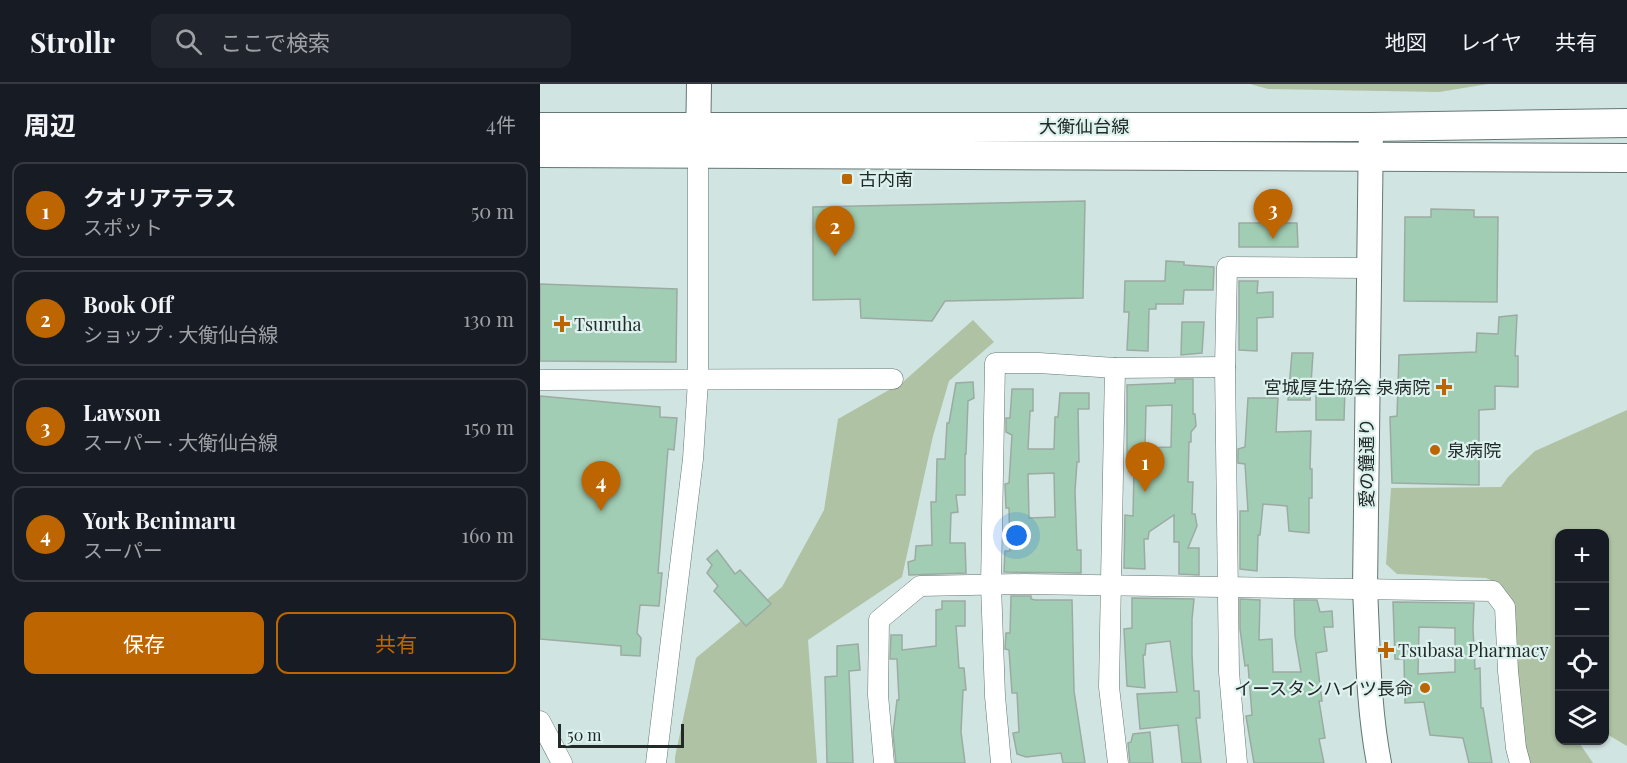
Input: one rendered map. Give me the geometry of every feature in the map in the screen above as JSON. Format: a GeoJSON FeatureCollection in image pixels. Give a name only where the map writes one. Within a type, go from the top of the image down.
{"type":"FeatureCollection","features":[{"type":"Feature","properties":{"kind":"main road","name":"大衡仙台線"},"geometry":{"type":"LineString","coordinates":[[540,153],[698,140],[821,126],[1371,127],[1627,123]]}},
{"type":"Feature","properties":{"kind":"main road","name":"大衡仙台線"},"geometry":{"type":"LineString","coordinates":[[540,127],[698,140],[1370,158],[1627,158]]}},
{"type":"Feature","properties":{"kind":"street"},"geometry":{"type":"LineString","coordinates":[[656,763],[692,470],[698,381],[699,84]]}},
{"type":"Feature","properties":{"kind":"street","name":"愛の鐘通り"},"geometry":{"type":"LineString","coordinates":[[1371,127],[1365,589],[1369,670],[1379,763]]}},
{"type":"Feature","properties":{"kind":"street"},"geometry":{"type":"LineString","coordinates":[[1237,763],[1229,672],[1227,588],[1225,367],[1227,267],[1369,268]]}},
{"type":"Feature","properties":{"kind":"street"},"geometry":{"type":"LineString","coordinates":[[1001,763],[995,696],[991,585],[995,363],[1040,363],[1115,368],[1225,367]]}},
{"type":"Feature","properties":{"kind":"street"},"geometry":{"type":"LineString","coordinates":[[1115,368],[1109,687],[1119,763]]}},
{"type":"Feature","properties":{"kind":"street"},"geometry":{"type":"LineString","coordinates":[[540,380],[893,379]]}},
{"type":"Feature","properties":{"kind":"street"},"geometry":{"type":"LineString","coordinates":[[884,763],[878,695],[879,620],[920,586],[991,585],[1493,591],[1505,607],[1510,693],[1516,748],[1520,763]]}},
{"type":"Feature","properties":{"kind":"street"},"geometry":{"type":"LineString","coordinates":[[540,721],[562,763]]}},
{"type":"Feature","properties":{"kind":"green space"},"geometry":{"type":"Polygon","coordinates":[[[1250,84],[1488,84],[1439,92],[1268,89],[1250,84]]]}},
{"type":"Feature","properties":{"kind":"green space"},"geometry":{"type":"Polygon","coordinates":[[[973,320],[994,342],[949,381],[933,436],[902,577],[808,640],[817,763],[675,763],[696,658],[782,587],[824,510],[838,419],[903,382],[973,320]]]}},
{"type":"Feature","properties":{"kind":"green space"},"geometry":{"type":"Polygon","coordinates":[[[1627,410],[1627,746],[1609,735],[1609,529],[1555,529],[1555,745],[1581,745],[1593,763],[1528,763],[1499,584],[1486,578],[1397,574],[1386,564],[1391,488],[1501,487],[1535,451],[1627,410]]]}},
{"type":"Feature","properties":{"kind":"building"},"geometry":{"type":"Polygon","coordinates":[[[1085,201],[1083,298],[945,301],[932,321],[861,318],[860,299],[813,300],[813,207],[1085,201]]]}},
{"type":"Feature","properties":{"kind":"building"},"geometry":{"type":"Polygon","coordinates":[[[1431,209],[1474,210],[1474,217],[1498,217],[1497,302],[1404,301],[1405,217],[1431,217],[1431,209]]]}},
{"type":"Feature","properties":{"kind":"building"},"geometry":{"type":"Polygon","coordinates":[[[1239,223],[1297,223],[1298,247],[1239,247],[1239,223]]]}},
{"type":"Feature","properties":{"kind":"building"},"geometry":{"type":"Polygon","coordinates":[[[1166,261],[1214,267],[1213,290],[1184,290],[1183,304],[1156,304],[1156,309],[1149,309],[1148,351],[1127,350],[1129,312],[1124,312],[1125,281],[1165,281],[1166,261]]]}},
{"type":"Feature","properties":{"kind":"building"},"geometry":{"type":"Polygon","coordinates":[[[1239,281],[1258,281],[1257,293],[1273,292],[1273,317],[1257,318],[1257,351],[1239,350],[1239,281]]]}},
{"type":"Feature","properties":{"kind":"building"},"geometry":{"type":"Polygon","coordinates":[[[540,284],[677,289],[676,362],[540,361],[540,284]]]}},
{"type":"Feature","properties":{"kind":"building","name":"泉病院"},"geometry":{"type":"Polygon","coordinates":[[[1517,315],[1515,356],[1518,356],[1518,387],[1495,386],[1495,409],[1479,410],[1479,485],[1392,483],[1390,417],[1397,416],[1399,355],[1476,352],[1477,333],[1498,334],[1499,317],[1517,315]]]}},
{"type":"Feature","properties":{"kind":"building"},"geometry":{"type":"Polygon","coordinates":[[[1182,322],[1204,322],[1202,353],[1181,355],[1182,322]]]}},
{"type":"Feature","properties":{"kind":"building"},"geometry":{"type":"Polygon","coordinates":[[[1292,353],[1313,353],[1310,400],[1288,400],[1292,353]]]}},
{"type":"Feature","properties":{"kind":"building"},"geometry":{"type":"Polygon","coordinates":[[[1175,379],[1193,379],[1193,414],[1195,414],[1196,426],[1191,432],[1191,442],[1189,442],[1188,482],[1193,482],[1192,514],[1195,514],[1197,526],[1188,548],[1199,548],[1199,575],[1179,574],[1179,542],[1174,542],[1174,515],[1149,532],[1148,539],[1144,539],[1145,569],[1124,568],[1125,515],[1133,516],[1134,471],[1127,467],[1127,385],[1175,383],[1175,379]],[[1172,405],[1146,406],[1145,448],[1171,447],[1172,405]]]}},
{"type":"Feature","properties":{"kind":"building"},"geometry":{"type":"Polygon","coordinates":[[[973,382],[974,398],[968,401],[965,495],[956,495],[958,512],[951,513],[950,543],[965,543],[966,573],[909,575],[908,562],[915,560],[916,546],[932,545],[931,502],[936,502],[937,459],[945,459],[947,423],[949,423],[956,383],[973,382]]]}},
{"type":"Feature","properties":{"kind":"building"},"geometry":{"type":"Polygon","coordinates":[[[1012,389],[1033,389],[1033,411],[1030,411],[1028,449],[1054,449],[1055,417],[1058,417],[1060,393],[1089,393],[1089,409],[1078,409],[1079,462],[1077,462],[1075,491],[1077,550],[1081,550],[1081,573],[1004,572],[1005,551],[1010,551],[1009,508],[1006,508],[1005,484],[1009,483],[1012,435],[1006,432],[1006,418],[1010,418],[1012,389]],[[1054,473],[1028,474],[1029,518],[1055,517],[1054,473]]]}},
{"type":"Feature","properties":{"kind":"building"},"geometry":{"type":"Polygon","coordinates":[[[1345,389],[1344,420],[1316,420],[1316,391],[1345,389]]]}},
{"type":"Feature","properties":{"kind":"building"},"geometry":{"type":"Polygon","coordinates":[[[540,396],[660,407],[660,417],[677,418],[674,450],[668,449],[658,573],[662,573],[659,606],[640,605],[637,633],[641,638],[640,656],[621,655],[621,646],[540,639],[540,396]]]}},
{"type":"Feature","properties":{"kind":"building"},"geometry":{"type":"Polygon","coordinates":[[[1248,398],[1278,398],[1276,432],[1311,431],[1312,498],[1309,498],[1309,533],[1289,531],[1287,506],[1263,504],[1260,535],[1258,535],[1257,571],[1240,569],[1240,511],[1248,511],[1245,464],[1238,463],[1238,449],[1245,447],[1248,398]]]}},
{"type":"Feature","properties":{"kind":"building"},"geometry":{"type":"Polygon","coordinates":[[[717,550],[735,574],[740,570],[771,604],[746,626],[714,591],[718,586],[707,573],[712,565],[707,559],[717,550]]]}},
{"type":"Feature","properties":{"kind":"building"},"geometry":{"type":"Polygon","coordinates":[[[1011,596],[1031,596],[1031,599],[1035,600],[1072,600],[1074,691],[1085,763],[1063,763],[1061,753],[1026,757],[1017,754],[1013,733],[1019,732],[1017,693],[1012,693],[1009,650],[1005,649],[1006,633],[1010,633],[1011,596]]]}},
{"type":"Feature","properties":{"kind":"building"},"geometry":{"type":"Polygon","coordinates":[[[1132,598],[1194,599],[1192,655],[1194,691],[1199,691],[1200,718],[1196,718],[1201,763],[1182,763],[1178,725],[1140,729],[1137,694],[1177,692],[1170,641],[1146,644],[1145,655],[1143,655],[1145,688],[1127,686],[1124,629],[1132,628],[1132,598]]]}},
{"type":"Feature","properties":{"kind":"building"},"geometry":{"type":"Polygon","coordinates":[[[1240,599],[1260,600],[1259,640],[1272,639],[1273,672],[1301,672],[1295,636],[1294,600],[1317,600],[1320,612],[1332,611],[1333,627],[1324,627],[1327,651],[1316,653],[1322,701],[1319,701],[1325,738],[1319,739],[1324,763],[1254,763],[1246,716],[1252,715],[1248,665],[1245,666],[1240,629],[1240,599]]]}},
{"type":"Feature","properties":{"kind":"building"},"geometry":{"type":"Polygon","coordinates":[[[942,601],[965,601],[965,626],[956,626],[959,668],[964,668],[966,690],[963,690],[961,732],[965,763],[896,763],[893,734],[897,700],[899,700],[897,659],[890,659],[891,635],[902,635],[902,650],[936,646],[936,610],[942,609],[942,601]]]}},
{"type":"Feature","properties":{"kind":"building"},"geometry":{"type":"Polygon","coordinates":[[[1393,602],[1474,603],[1475,669],[1480,668],[1481,708],[1483,708],[1492,763],[1469,763],[1463,738],[1430,735],[1424,702],[1405,703],[1404,659],[1395,659],[1393,602]],[[1419,627],[1418,674],[1455,672],[1455,628],[1419,627]]]}},
{"type":"Feature","properties":{"kind":"building"},"geometry":{"type":"Polygon","coordinates":[[[858,644],[860,670],[849,671],[853,763],[827,763],[825,677],[837,676],[837,646],[858,644]]]}},
{"type":"Feature","properties":{"kind":"building"},"geometry":{"type":"Polygon","coordinates":[[[1150,732],[1153,763],[1130,763],[1128,743],[1131,742],[1133,734],[1150,732]]]}},
{"type":"Feature","properties":{"kind":"place","name":"古内南"},"geometry":{"type":"Point","coordinates":[847,179]}},
{"type":"Feature","properties":{"kind":"place","name":"Lawson"},"geometry":{"type":"Point","coordinates":[1273,239]}},
{"type":"Feature","properties":{"kind":"place","name":"Book Off"},"geometry":{"type":"Point","coordinates":[835,256]}},
{"type":"Feature","properties":{"kind":"place","name":"Tsuruha"},"geometry":{"type":"Point","coordinates":[562,324]}},
{"type":"Feature","properties":{"kind":"place","name":"宮城厚生協会 泉病院"},"geometry":{"type":"Point","coordinates":[1444,387]}},
{"type":"Feature","properties":{"kind":"place","name":"泉病院"},"geometry":{"type":"Point","coordinates":[1435,450]}},
{"type":"Feature","properties":{"kind":"place","name":"クオリアテラス"},"geometry":{"type":"Point","coordinates":[1145,492]}},
{"type":"Feature","properties":{"kind":"place","name":"York Benimaru"},"geometry":{"type":"Point","coordinates":[601,511]}},
{"type":"Feature","properties":{"kind":"place","name":"Tsubasa Pharmacy"},"geometry":{"type":"Point","coordinates":[1386,650]}},
{"type":"Feature","properties":{"kind":"place","name":"イースタンハイツ長命"},"geometry":{"type":"Point","coordinates":[1425,688]}}]}
